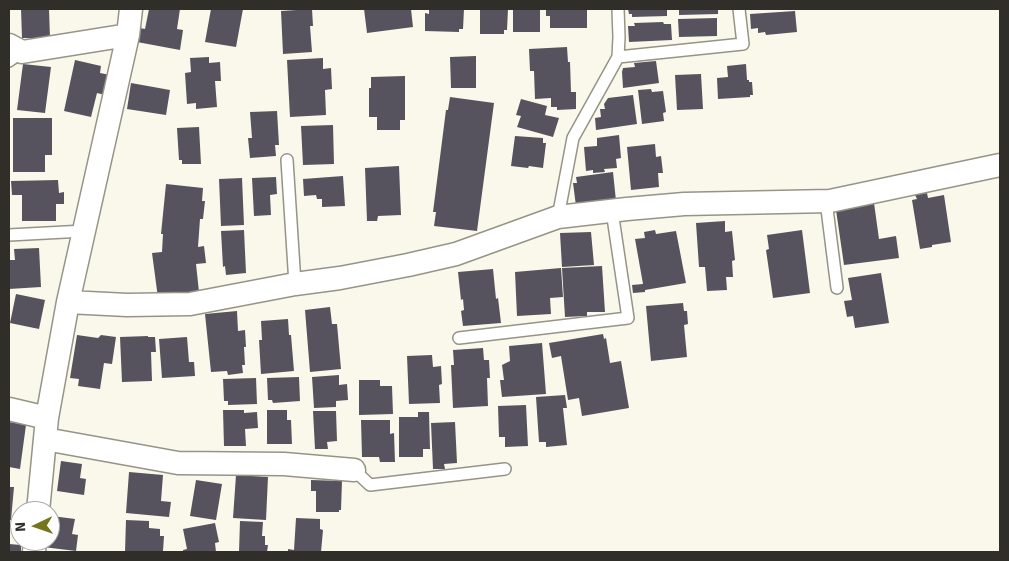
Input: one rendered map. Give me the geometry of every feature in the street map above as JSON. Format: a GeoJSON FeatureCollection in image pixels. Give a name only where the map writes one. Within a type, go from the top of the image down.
{"type":"FeatureCollection","features":[{"type":"Feature","properties":{"kind":"street"},"geometry":{"type":"LineString","coordinates":[[39,501],[46,429],[68,302],[128,35],[131,9]]}},
{"type":"Feature","properties":{"kind":"street"},"geometry":{"type":"LineString","coordinates":[[13,53],[128,35]]}},
{"type":"Feature","properties":{"kind":"street"},"geometry":{"type":"LineString","coordinates":[[68,302],[128,305],[190,304],[294,284],[340,278],[456,254],[558,217],[684,204],[826,201],[1000,165]]}},
{"type":"Feature","properties":{"kind":"street"},"geometry":{"type":"LineString","coordinates":[[9,409],[46,429],[178,462],[284,464],[354,470]]}},
{"type":"Feature","properties":{"kind":"lane"},"geometry":{"type":"LineString","coordinates":[[558,217],[573,138],[618,57],[618,9]]}},
{"type":"Feature","properties":{"kind":"lane"},"geometry":{"type":"LineString","coordinates":[[618,57],[744,44],[739,9]]}},
{"type":"Feature","properties":{"kind":"lane"},"geometry":{"type":"LineString","coordinates":[[287,160],[294,284]]}},
{"type":"Feature","properties":{"kind":"lane"},"geometry":{"type":"LineString","coordinates":[[826,201],[837,288]]}},
{"type":"Feature","properties":{"kind":"lane"},"geometry":{"type":"LineString","coordinates":[[459,338],[628,318],[612,211]]}},
{"type":"Feature","properties":{"kind":"lane"},"geometry":{"type":"LineString","coordinates":[[9,235],[84,231]]}},
{"type":"Feature","properties":{"kind":"lane"},"geometry":{"type":"LineString","coordinates":[[354,470],[370,485],[506,469]]}},
{"type":"Feature","properties":{"kind":"building"},"geometry":{"type":"Polygon","coordinates":[[[21,9],[49,9],[50,38],[22,38],[21,9]]]}},
{"type":"Feature","properties":{"kind":"building"},"geometry":{"type":"Polygon","coordinates":[[[149,9],[180,9],[177,29],[183,30],[180,50],[137,42],[140,28],[145,29],[149,9]]]}},
{"type":"Feature","properties":{"kind":"building"},"geometry":{"type":"Polygon","coordinates":[[[211,9],[243,9],[236,47],[205,42],[211,9]]]}},
{"type":"Feature","properties":{"kind":"building"},"geometry":{"type":"Polygon","coordinates":[[[312,9],[313,26],[310,26],[312,52],[283,54],[281,11],[312,9]]]}},
{"type":"Feature","properties":{"kind":"building"},"geometry":{"type":"Polygon","coordinates":[[[364,9],[411,9],[413,27],[367,33],[364,9]]]}},
{"type":"Feature","properties":{"kind":"building"},"geometry":{"type":"Polygon","coordinates":[[[429,9],[464,9],[463,29],[459,29],[459,32],[425,31],[425,13],[429,14],[429,9]]]}},
{"type":"Feature","properties":{"kind":"building"},"geometry":{"type":"Polygon","coordinates":[[[480,9],[508,9],[507,30],[504,30],[504,34],[480,34],[480,9]]]}},
{"type":"Feature","properties":{"kind":"building"},"geometry":{"type":"Polygon","coordinates":[[[513,9],[540,9],[540,32],[513,32],[513,9]]]}},
{"type":"Feature","properties":{"kind":"building"},"geometry":{"type":"Polygon","coordinates":[[[546,9],[587,9],[587,28],[550,28],[550,16],[546,16],[546,9]]]}},
{"type":"Feature","properties":{"kind":"building"},"geometry":{"type":"Polygon","coordinates":[[[628,9],[667,9],[667,16],[632,17],[628,9]]]}},
{"type":"Feature","properties":{"kind":"building"},"geometry":{"type":"Polygon","coordinates":[[[679,9],[718,9],[718,14],[679,15],[679,9]]]}},
{"type":"Feature","properties":{"kind":"building"},"geometry":{"type":"Polygon","coordinates":[[[795,11],[797,32],[766,35],[765,32],[758,33],[758,28],[751,29],[750,14],[795,11]]]}},
{"type":"Feature","properties":{"kind":"building"},"geometry":{"type":"Polygon","coordinates":[[[717,18],[717,36],[679,37],[678,19],[717,18]]]}},
{"type":"Feature","properties":{"kind":"building"},"geometry":{"type":"Polygon","coordinates":[[[663,22],[664,24],[671,24],[672,40],[629,42],[628,26],[635,26],[634,23],[663,22]]]}},
{"type":"Feature","properties":{"kind":"building"},"geometry":{"type":"Polygon","coordinates":[[[567,47],[568,62],[570,62],[571,92],[576,92],[576,109],[557,110],[557,107],[551,107],[551,98],[535,99],[534,71],[530,71],[529,49],[567,47]]]}},
{"type":"Feature","properties":{"kind":"building"},"geometry":{"type":"Polygon","coordinates":[[[476,56],[476,88],[451,88],[450,57],[476,56]]]}},
{"type":"Feature","properties":{"kind":"building"},"geometry":{"type":"Polygon","coordinates":[[[209,57],[209,63],[220,62],[221,81],[215,81],[217,107],[196,109],[196,103],[187,104],[185,73],[191,72],[190,58],[209,57]]]}},
{"type":"Feature","properties":{"kind":"building"},"geometry":{"type":"Polygon","coordinates":[[[323,58],[323,69],[331,68],[332,89],[325,90],[326,115],[290,117],[287,60],[323,58]]]}},
{"type":"Feature","properties":{"kind":"building"},"geometry":{"type":"Polygon","coordinates":[[[75,60],[101,66],[100,73],[110,75],[105,95],[97,93],[91,117],[64,111],[75,60]]]}},
{"type":"Feature","properties":{"kind":"building"},"geometry":{"type":"Polygon","coordinates":[[[656,61],[659,83],[623,88],[623,68],[635,67],[634,63],[656,61]]]}},
{"type":"Feature","properties":{"kind":"building"},"geometry":{"type":"Polygon","coordinates":[[[23,64],[51,67],[45,113],[17,110],[23,64]]]}},
{"type":"Feature","properties":{"kind":"building"},"geometry":{"type":"Polygon","coordinates":[[[746,64],[747,80],[752,82],[753,95],[750,95],[750,97],[718,99],[717,78],[728,77],[727,66],[746,64]]]}},
{"type":"Feature","properties":{"kind":"building"},"geometry":{"type":"Polygon","coordinates":[[[701,74],[703,109],[677,110],[675,75],[701,74]]]}},
{"type":"Feature","properties":{"kind":"building"},"geometry":{"type":"Polygon","coordinates":[[[405,76],[405,120],[400,120],[400,130],[377,130],[377,117],[369,117],[371,77],[405,76]]]}},
{"type":"Feature","properties":{"kind":"building"},"geometry":{"type":"Polygon","coordinates":[[[131,83],[170,90],[166,115],[127,109],[131,83]]]}},
{"type":"Feature","properties":{"kind":"building"},"geometry":{"type":"Polygon","coordinates":[[[651,89],[652,92],[663,91],[666,112],[663,113],[664,121],[642,124],[638,90],[651,89]]]}},
{"type":"Feature","properties":{"kind":"building"},"geometry":{"type":"Polygon","coordinates":[[[633,95],[637,124],[596,130],[595,118],[601,117],[600,109],[605,109],[604,104],[608,98],[633,95]]]}},
{"type":"Feature","properties":{"kind":"building"},"geometry":{"type":"Polygon","coordinates":[[[450,97],[494,103],[477,231],[434,226],[436,212],[433,212],[446,110],[448,110],[450,97]]]}},
{"type":"Feature","properties":{"kind":"building"},"geometry":{"type":"Polygon","coordinates":[[[521,99],[547,106],[545,115],[559,118],[553,137],[517,127],[521,116],[516,115],[521,99]]]}},
{"type":"Feature","properties":{"kind":"building"},"geometry":{"type":"Polygon","coordinates":[[[277,111],[279,145],[275,145],[276,156],[250,158],[248,138],[252,138],[250,112],[277,111]]]}},
{"type":"Feature","properties":{"kind":"building"},"geometry":{"type":"Polygon","coordinates":[[[13,118],[52,118],[52,155],[45,155],[45,172],[13,172],[13,118]]]}},
{"type":"Feature","properties":{"kind":"building"},"geometry":{"type":"Polygon","coordinates":[[[333,125],[334,164],[303,165],[301,126],[333,125]]]}},
{"type":"Feature","properties":{"kind":"building"},"geometry":{"type":"Polygon","coordinates":[[[199,127],[201,164],[182,164],[182,160],[179,160],[177,128],[199,127]]]}},
{"type":"Feature","properties":{"kind":"building"},"geometry":{"type":"Polygon","coordinates":[[[619,135],[621,158],[616,159],[617,168],[604,169],[605,172],[593,173],[593,170],[586,171],[584,147],[597,146],[597,138],[619,135]]]}},
{"type":"Feature","properties":{"kind":"building"},"geometry":{"type":"Polygon","coordinates":[[[515,136],[543,138],[543,143],[546,143],[543,168],[511,166],[515,136]]]}},
{"type":"Feature","properties":{"kind":"building"},"geometry":{"type":"Polygon","coordinates":[[[655,144],[656,157],[661,156],[663,173],[658,173],[659,187],[631,190],[627,147],[655,144]]]}},
{"type":"Feature","properties":{"kind":"building"},"geometry":{"type":"Polygon","coordinates":[[[399,166],[401,215],[378,216],[377,221],[367,221],[365,168],[399,166]]]}},
{"type":"Feature","properties":{"kind":"building"},"geometry":{"type":"Polygon","coordinates":[[[613,172],[616,201],[576,206],[573,183],[577,183],[576,177],[613,172]]]}},
{"type":"Feature","properties":{"kind":"building"},"geometry":{"type":"Polygon","coordinates":[[[343,176],[345,206],[322,207],[322,199],[317,199],[316,195],[304,196],[303,179],[343,176]]]}},
{"type":"Feature","properties":{"kind":"building"},"geometry":{"type":"Polygon","coordinates":[[[276,177],[277,194],[270,195],[271,215],[254,216],[252,178],[276,177]]]}},
{"type":"Feature","properties":{"kind":"building"},"geometry":{"type":"Polygon","coordinates":[[[242,178],[244,225],[221,226],[219,179],[242,178]]]}},
{"type":"Feature","properties":{"kind":"building"},"geometry":{"type":"Polygon","coordinates":[[[58,180],[59,193],[64,192],[64,204],[56,204],[56,221],[22,221],[22,195],[12,195],[11,181],[58,180]]]}},
{"type":"Feature","properties":{"kind":"building"},"geometry":{"type":"Polygon","coordinates":[[[166,184],[203,188],[202,201],[205,201],[203,219],[200,219],[198,247],[204,246],[206,263],[196,264],[199,292],[158,298],[152,253],[162,252],[163,234],[161,234],[166,184]]]}},
{"type":"Feature","properties":{"kind":"building"},"geometry":{"type":"Polygon","coordinates":[[[927,193],[928,198],[944,195],[951,242],[920,249],[912,200],[917,199],[915,195],[927,193]]]}},
{"type":"Feature","properties":{"kind":"building"},"geometry":{"type":"Polygon","coordinates":[[[874,203],[879,239],[896,236],[899,258],[844,265],[836,210],[874,203]]]}},
{"type":"Feature","properties":{"kind":"building"},"geometry":{"type":"Polygon","coordinates":[[[725,221],[725,232],[732,231],[735,260],[732,261],[733,277],[726,277],[727,290],[707,291],[705,267],[699,267],[696,223],[725,221]]]}},
{"type":"Feature","properties":{"kind":"building"},"geometry":{"type":"Polygon","coordinates":[[[244,230],[246,273],[226,275],[225,266],[223,267],[221,231],[244,230]]]}},
{"type":"Feature","properties":{"kind":"building"},"geometry":{"type":"Polygon","coordinates":[[[655,230],[656,234],[676,231],[686,283],[633,293],[632,285],[643,284],[635,239],[645,238],[644,232],[655,230]]]}},
{"type":"Feature","properties":{"kind":"building"},"geometry":{"type":"Polygon","coordinates":[[[802,230],[810,293],[773,298],[766,250],[769,249],[767,235],[802,230]]]}},
{"type":"Feature","properties":{"kind":"building"},"geometry":{"type":"Polygon","coordinates":[[[591,232],[594,265],[562,267],[560,233],[591,232]]]}},
{"type":"Feature","properties":{"kind":"building"},"geometry":{"type":"Polygon","coordinates":[[[39,248],[41,287],[9,289],[9,260],[15,260],[14,249],[39,248]]]}},
{"type":"Feature","properties":{"kind":"building"},"geometry":{"type":"Polygon","coordinates":[[[602,266],[605,312],[587,312],[587,316],[565,317],[562,268],[602,266]]]}},
{"type":"Feature","properties":{"kind":"building"},"geometry":{"type":"Polygon","coordinates":[[[561,268],[563,297],[550,298],[551,314],[517,316],[515,272],[561,268]]]}},
{"type":"Feature","properties":{"kind":"building"},"geometry":{"type":"Polygon","coordinates":[[[493,269],[501,323],[463,326],[461,311],[464,310],[463,299],[461,300],[458,272],[493,269]]]}},
{"type":"Feature","properties":{"kind":"building"},"geometry":{"type":"Polygon","coordinates":[[[881,273],[889,323],[855,328],[853,316],[847,317],[844,301],[852,300],[848,278],[881,273]]]}},
{"type":"Feature","properties":{"kind":"building"},"geometry":{"type":"Polygon","coordinates":[[[16,294],[45,300],[39,329],[10,323],[16,294]]]}},
{"type":"Feature","properties":{"kind":"building"},"geometry":{"type":"Polygon","coordinates":[[[683,303],[684,311],[687,311],[688,324],[684,325],[687,357],[651,361],[646,306],[683,303]]]}},
{"type":"Feature","properties":{"kind":"building"},"geometry":{"type":"Polygon","coordinates":[[[330,307],[332,324],[337,324],[341,369],[310,372],[305,310],[330,307]]]}},
{"type":"Feature","properties":{"kind":"building"},"geometry":{"type":"Polygon","coordinates":[[[237,311],[238,331],[245,330],[246,347],[244,347],[245,365],[242,365],[243,373],[228,375],[227,371],[211,372],[205,314],[237,311]]]}},
{"type":"Feature","properties":{"kind":"building"},"geometry":{"type":"Polygon","coordinates":[[[288,319],[294,371],[261,374],[259,340],[262,340],[261,321],[288,319]]]}},
{"type":"Feature","properties":{"kind":"building"},"geometry":{"type":"Polygon","coordinates":[[[603,334],[604,339],[606,338],[610,363],[621,361],[629,408],[582,416],[579,398],[568,400],[561,356],[552,358],[549,343],[603,334]]]}},
{"type":"Feature","properties":{"kind":"building"},"geometry":{"type":"Polygon","coordinates":[[[77,335],[98,338],[101,335],[116,337],[112,364],[104,363],[100,389],[78,386],[79,379],[70,378],[77,335]]]}},
{"type":"Feature","properties":{"kind":"building"},"geometry":{"type":"Polygon","coordinates":[[[120,337],[155,337],[156,352],[151,352],[152,381],[122,382],[120,337]]]}},
{"type":"Feature","properties":{"kind":"building"},"geometry":{"type":"Polygon","coordinates":[[[187,337],[189,362],[194,362],[195,376],[162,378],[159,339],[187,337]]]}},
{"type":"Feature","properties":{"kind":"building"},"geometry":{"type":"Polygon","coordinates":[[[542,343],[546,394],[502,397],[500,380],[504,380],[502,365],[510,361],[509,346],[542,343]]]}},
{"type":"Feature","properties":{"kind":"building"},"geometry":{"type":"Polygon","coordinates":[[[483,348],[484,360],[489,360],[490,378],[487,378],[488,406],[453,408],[451,365],[454,365],[453,350],[483,348]]]}},
{"type":"Feature","properties":{"kind":"building"},"geometry":{"type":"Polygon","coordinates":[[[432,355],[433,367],[441,366],[440,403],[409,404],[407,356],[432,355]]]}},
{"type":"Feature","properties":{"kind":"building"},"geometry":{"type":"Polygon","coordinates":[[[339,375],[339,385],[347,384],[348,400],[336,401],[336,407],[314,408],[312,377],[339,375]]]}},
{"type":"Feature","properties":{"kind":"building"},"geometry":{"type":"Polygon","coordinates":[[[299,377],[300,401],[273,403],[272,400],[268,400],[267,378],[299,377]]]}},
{"type":"Feature","properties":{"kind":"building"},"geometry":{"type":"Polygon","coordinates":[[[256,378],[257,404],[228,405],[228,401],[224,401],[223,379],[256,378]]]}},
{"type":"Feature","properties":{"kind":"building"},"geometry":{"type":"Polygon","coordinates":[[[359,380],[380,380],[380,386],[392,386],[393,414],[359,415],[359,380]]]}},
{"type":"Feature","properties":{"kind":"building"},"geometry":{"type":"Polygon","coordinates":[[[565,395],[567,408],[563,408],[567,445],[546,447],[546,442],[539,442],[536,397],[565,395]]]}},
{"type":"Feature","properties":{"kind":"building"},"geometry":{"type":"Polygon","coordinates":[[[526,405],[528,446],[505,447],[505,437],[499,437],[498,406],[526,405]]]}},
{"type":"Feature","properties":{"kind":"building"},"geometry":{"type":"Polygon","coordinates":[[[223,410],[244,410],[244,413],[257,412],[258,428],[245,429],[246,446],[224,446],[223,410]]]}},
{"type":"Feature","properties":{"kind":"building"},"geometry":{"type":"Polygon","coordinates":[[[267,410],[287,410],[287,420],[291,420],[292,444],[267,444],[267,410]]]}},
{"type":"Feature","properties":{"kind":"building"},"geometry":{"type":"Polygon","coordinates":[[[313,411],[336,411],[337,441],[327,442],[328,449],[315,449],[313,411]]]}},
{"type":"Feature","properties":{"kind":"building"},"geometry":{"type":"Polygon","coordinates":[[[418,412],[429,412],[430,449],[423,449],[423,457],[399,457],[399,417],[418,417],[418,412]]]}},
{"type":"Feature","properties":{"kind":"building"},"geometry":{"type":"Polygon","coordinates":[[[361,420],[390,420],[390,434],[394,433],[395,462],[380,462],[379,457],[362,457],[361,420]]]}},
{"type":"Feature","properties":{"kind":"building"},"geometry":{"type":"Polygon","coordinates":[[[9,422],[26,425],[20,469],[9,467],[9,422]]]}},
{"type":"Feature","properties":{"kind":"building"},"geometry":{"type":"Polygon","coordinates":[[[455,422],[457,463],[444,464],[445,469],[433,469],[431,423],[455,422]]]}},
{"type":"Feature","properties":{"kind":"building"},"geometry":{"type":"Polygon","coordinates":[[[61,461],[82,464],[80,478],[86,479],[84,495],[57,491],[61,461]]]}},
{"type":"Feature","properties":{"kind":"building"},"geometry":{"type":"Polygon","coordinates":[[[129,472],[163,475],[161,501],[171,502],[169,517],[126,513],[129,472]]]}},
{"type":"Feature","properties":{"kind":"building"},"geometry":{"type":"Polygon","coordinates":[[[236,475],[268,477],[266,520],[233,518],[236,475]]]}},
{"type":"Feature","properties":{"kind":"building"},"geometry":{"type":"Polygon","coordinates":[[[196,480],[222,484],[216,520],[190,516],[196,480]]]}},
{"type":"Feature","properties":{"kind":"building"},"geometry":{"type":"Polygon","coordinates":[[[311,480],[342,481],[341,510],[339,512],[316,512],[316,491],[311,491],[311,480]]]}},
{"type":"Feature","properties":{"kind":"building"},"geometry":{"type":"Polygon","coordinates":[[[9,487],[14,487],[13,501],[10,501],[9,520],[9,487]]]}},
{"type":"Feature","properties":{"kind":"building"},"geometry":{"type":"Polygon","coordinates":[[[60,517],[75,519],[72,534],[78,535],[76,551],[60,549],[60,517]]]}},
{"type":"Feature","properties":{"kind":"building"},"geometry":{"type":"Polygon","coordinates":[[[296,518],[320,519],[320,529],[323,530],[321,552],[288,552],[288,549],[294,550],[296,518]]]}},
{"type":"Feature","properties":{"kind":"building"},"geometry":{"type":"Polygon","coordinates":[[[126,520],[149,521],[149,528],[160,529],[160,536],[164,536],[163,551],[125,552],[126,520]]]}},
{"type":"Feature","properties":{"kind":"building"},"geometry":{"type":"Polygon","coordinates":[[[240,521],[263,522],[262,536],[265,536],[265,545],[268,545],[267,552],[239,552],[240,521]]]}},
{"type":"Feature","properties":{"kind":"building"},"geometry":{"type":"Polygon","coordinates":[[[215,523],[219,542],[215,543],[216,552],[183,552],[183,550],[187,549],[183,529],[215,523]]]}},
{"type":"Feature","properties":{"kind":"building"},"geometry":{"type":"Polygon","coordinates":[[[9,544],[10,551],[21,551],[21,552],[9,552],[9,544]]]}}]}
